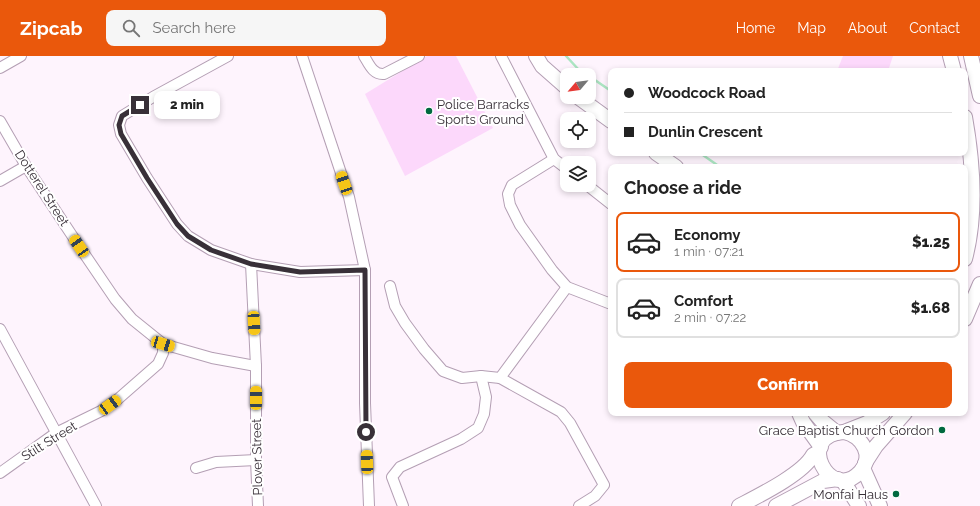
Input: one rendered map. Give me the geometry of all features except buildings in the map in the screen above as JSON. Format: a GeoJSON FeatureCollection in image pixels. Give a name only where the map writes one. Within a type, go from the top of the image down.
{"type":"FeatureCollection","features":[{"type":"Feature","properties":{"kind":"main road"},"geometry":{"type":"LineString","coordinates":[[536,56],[542,66],[560,82]]}},
{"type":"Feature","properties":{"kind":"main road"},"geometry":{"type":"LineString","coordinates":[[953,56],[954,68]]}},
{"type":"Feature","properties":{"kind":"main road"},"geometry":{"type":"LineString","coordinates":[[971,56],[980,96]]}},
{"type":"Feature","properties":{"kind":"main road"},"geometry":{"type":"LineString","coordinates":[[588,104],[608,119]]}},
{"type":"Feature","properties":{"kind":"main road"},"geometry":{"type":"LineString","coordinates":[[968,141],[972,199],[968,239]]}},
{"type":"Feature","properties":{"kind":"main road"},"geometry":{"type":"LineString","coordinates":[[660,156],[672,164]]}},
{"type":"Feature","properties":{"kind":"main road"},"geometry":{"type":"LineString","coordinates":[[968,312],[980,284]]}},
{"type":"Feature","properties":{"kind":"main road"},"geometry":{"type":"LineString","coordinates":[[800,416],[820,450],[819,460],[821,466],[831,477],[840,480],[859,506]]}},
{"type":"Feature","properties":{"kind":"main road"},"geometry":{"type":"LineString","coordinates":[[818,416],[821,420],[841,432],[857,437],[862,443],[865,449],[864,466],[880,506]]}},
{"type":"Feature","properties":{"kind":"main road"},"geometry":{"type":"LineString","coordinates":[[739,506],[790,476],[805,465],[813,455],[820,450],[829,436],[867,423],[878,416]]}},
{"type":"Feature","properties":{"kind":"main road"},"geometry":{"type":"LineString","coordinates":[[776,506],[823,481],[840,480],[856,476],[876,446],[902,416]]}},
{"type":"Feature","properties":{"kind":"street"},"geometry":{"type":"LineString","coordinates":[[0,68],[21,56]]}},
{"type":"Feature","properties":{"kind":"street"},"geometry":{"type":"LineString","coordinates":[[228,56],[122,116],[119,125],[121,134],[147,178],[177,224],[188,236],[211,250],[251,264],[300,272],[365,270]]}},
{"type":"Feature","properties":{"kind":"street"},"geometry":{"type":"LineString","coordinates":[[302,56],[349,197],[365,270],[365,403],[369,506]]}},
{"type":"Feature","properties":{"kind":"street"},"geometry":{"type":"LineString","coordinates":[[364,56],[374,72],[379,75],[384,74],[419,56]]}},
{"type":"Feature","properties":{"kind":"street"},"geometry":{"type":"LineString","coordinates":[[501,56],[554,159],[560,164]]}},
{"type":"Feature","properties":{"kind":"street","name":"Dotterel Street"},"geometry":{"type":"LineString","coordinates":[[0,121],[26,166],[115,299],[132,319],[163,344],[212,358],[256,366]]}},
{"type":"Feature","properties":{"kind":"street"},"geometry":{"type":"LineString","coordinates":[[554,159],[512,185],[508,194],[510,205],[520,225],[552,270],[567,287],[608,303]]}},
{"type":"Feature","properties":{"kind":"street"},"geometry":{"type":"LineString","coordinates":[[0,181],[26,166]]}},
{"type":"Feature","properties":{"kind":"street"},"geometry":{"type":"LineString","coordinates":[[596,192],[608,202]]}},
{"type":"Feature","properties":{"kind":"street","name":"Plover Street"},"geometry":{"type":"LineString","coordinates":[[251,264],[256,366],[256,460],[258,506]]}},
{"type":"Feature","properties":{"kind":"street"},"geometry":{"type":"LineString","coordinates":[[390,286],[395,306],[424,349],[443,371],[462,378],[481,376],[500,378],[561,412],[570,423],[604,485],[595,496],[579,506]]}},
{"type":"Feature","properties":{"kind":"street"},"geometry":{"type":"LineString","coordinates":[[500,378],[567,287]]}},
{"type":"Feature","properties":{"kind":"street"},"geometry":{"type":"LineString","coordinates":[[0,329],[96,506]]}},
{"type":"Feature","properties":{"kind":"street","name":"Stilt Street"},"geometry":{"type":"LineString","coordinates":[[0,473],[56,433],[101,411],[137,383],[158,364],[163,353],[163,344]]}},
{"type":"Feature","properties":{"kind":"street"},"geometry":{"type":"LineString","coordinates":[[403,506],[392,477],[400,467],[461,439],[478,428],[484,414],[486,397],[481,376]]}},
{"type":"Feature","properties":{"kind":"street"},"geometry":{"type":"LineString","coordinates":[[196,468],[216,462],[256,460]]}},
{"type":"Feature","properties":{"kind":"shaded area","name":"Police Barracks Sports Ground"},"geometry":{"type":"Polygon","coordinates":[[[427,56],[456,56],[493,128],[405,176],[365,94],[427,56]]]}},
{"type":"Feature","properties":{"kind":"shaded area"},"geometry":{"type":"Polygon","coordinates":[[[843,56],[893,56],[889,68],[838,68],[843,56]]]}},
{"type":"Feature","properties":{"kind":"waterway"},"geometry":{"type":"LineString","coordinates":[[566,56],[577,68]]}},
{"type":"Feature","properties":{"kind":"waterway"},"geometry":{"type":"LineString","coordinates":[[596,81],[608,89]]}},
{"type":"Feature","properties":{"kind":"waterway"},"geometry":{"type":"LineString","coordinates":[[704,156],[716,164]]}},
{"type":"Feature","properties":{"kind":"place","name":"Police Barracks Sports Ground"},"geometry":{"type":"Point","coordinates":[429,111]}},
{"type":"Feature","properties":{"kind":"place","name":"Grace Baptist Church Gordon"},"geometry":{"type":"Point","coordinates":[942,430]}},
{"type":"Feature","properties":{"kind":"place","name":"Monfai Haus"},"geometry":{"type":"Point","coordinates":[896,494]}},
{"type":"Feature","properties":{"kind":"route"},"geometry":{"type":"LineString","coordinates":[[140,105],[122,116],[119,125],[121,134],[177,224],[188,236],[211,250],[251,264],[300,272],[365,270],[366,432]]}}]}
